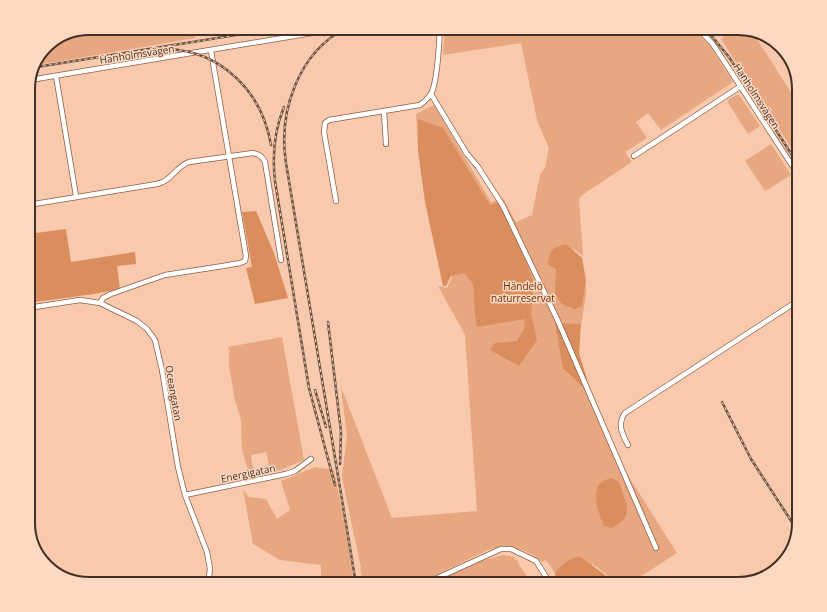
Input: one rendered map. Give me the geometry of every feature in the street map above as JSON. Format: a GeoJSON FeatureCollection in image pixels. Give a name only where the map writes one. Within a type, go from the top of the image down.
{"type":"FeatureCollection","features":[{"type":"Feature","properties":{"kind":"street","name":"Hanholmsvägen"},"geometry":{"type":"LineString","coordinates":[[36,79],[302,35]]}},
{"type":"Feature","properties":{"kind":"street"},"geometry":{"type":"LineString","coordinates":[[336,201],[324,132],[325,123],[329,120],[420,105],[424,102],[431,94],[435,82],[439,35]]}},
{"type":"Feature","properties":{"kind":"street","name":"Hanholmsvägen"},"geometry":{"type":"LineString","coordinates":[[704,35],[712,44],[741,86],[792,165]]}},
{"type":"Feature","properties":{"kind":"street"},"geometry":{"type":"LineString","coordinates":[[100,303],[103,298],[111,294],[165,275],[240,263],[245,260],[246,256],[211,51]]}},
{"type":"Feature","properties":{"kind":"street"},"geometry":{"type":"LineString","coordinates":[[56,76],[76,196]]}},
{"type":"Feature","properties":{"kind":"street"},"geometry":{"type":"LineString","coordinates":[[634,156],[741,86]]}},
{"type":"Feature","properties":{"kind":"street"},"geometry":{"type":"LineString","coordinates":[[431,94],[467,154],[478,167],[503,206],[558,321],[656,548]]}},
{"type":"Feature","properties":{"kind":"street"},"geometry":{"type":"LineString","coordinates":[[384,111],[386,144]]}},
{"type":"Feature","properties":{"kind":"street"},"geometry":{"type":"LineString","coordinates":[[35,204],[164,182],[169,179],[181,165],[189,162],[253,153],[258,154],[265,162],[281,260]]}},
{"type":"Feature","properties":{"kind":"street","name":"Oceangatan"},"geometry":{"type":"LineString","coordinates":[[35,307],[80,300],[100,303],[137,321],[147,329],[155,340],[162,370],[178,467],[185,495],[206,552],[210,569],[209,577]]}},
{"type":"Feature","properties":{"kind":"street"},"geometry":{"type":"LineString","coordinates":[[628,445],[620,429],[620,422],[625,413],[792,305]]}},
{"type":"Feature","properties":{"kind":"street","name":"Energigatan"},"geometry":{"type":"LineString","coordinates":[[185,495],[286,474],[294,471],[311,459]]}},
{"type":"Feature","properties":{"kind":"street"},"geometry":{"type":"LineString","coordinates":[[439,577],[501,548],[511,549],[536,561],[546,577]]}},
{"type":"Feature","properties":{"kind":"green space"},"geometry":{"type":"Polygon","coordinates":[[[82,35],[195,35],[195,38],[41,64],[53,48],[62,42],[82,35]]]}},
{"type":"Feature","properties":{"kind":"green space","name":"Händelö naturreservat"},"geometry":{"type":"Polygon","coordinates":[[[444,35],[698,35],[709,45],[733,82],[661,130],[648,113],[636,122],[647,138],[625,152],[632,162],[582,195],[579,199],[583,256],[572,248],[581,260],[586,286],[586,295],[580,331],[579,355],[593,401],[620,463],[677,553],[640,577],[608,577],[592,564],[592,577],[566,577],[555,574],[545,560],[542,562],[524,551],[504,547],[490,549],[432,577],[362,577],[342,477],[347,435],[341,387],[392,518],[477,511],[465,335],[438,286],[447,288],[452,277],[421,150],[418,150],[416,114],[434,105],[491,202],[503,198],[516,222],[532,215],[540,175],[545,168],[549,148],[537,120],[521,43],[443,55],[444,35]]]}},
{"type":"Feature","properties":{"kind":"green space"},"geometry":{"type":"Polygon","coordinates":[[[725,35],[748,36],[757,39],[792,94],[792,149],[721,39],[725,35]]]}},
{"type":"Feature","properties":{"kind":"green space"},"geometry":{"type":"Polygon","coordinates":[[[736,95],[739,95],[760,126],[748,134],[727,101],[736,95]]]}},
{"type":"Feature","properties":{"kind":"green space"},"geometry":{"type":"Polygon","coordinates":[[[418,119],[443,128],[490,205],[502,201],[514,227],[534,284],[531,314],[537,340],[519,366],[490,350],[495,343],[517,341],[524,329],[525,319],[477,327],[473,284],[465,273],[451,276],[446,286],[443,286],[425,202],[418,151],[418,119]]]}},
{"type":"Feature","properties":{"kind":"green space"},"geometry":{"type":"Polygon","coordinates":[[[771,144],[791,175],[765,191],[745,161],[771,144]]]}},
{"type":"Feature","properties":{"kind":"green space"},"geometry":{"type":"Polygon","coordinates":[[[256,211],[274,253],[288,298],[255,304],[246,268],[252,267],[242,212],[256,211]]]}},
{"type":"Feature","properties":{"kind":"green space"},"geometry":{"type":"Polygon","coordinates":[[[66,229],[71,262],[135,252],[136,264],[117,266],[120,289],[35,302],[35,233],[66,229]]]}},
{"type":"Feature","properties":{"kind":"green space"},"geometry":{"type":"Polygon","coordinates":[[[566,244],[582,258],[586,280],[582,306],[575,309],[562,304],[555,294],[556,269],[548,264],[549,255],[552,250],[566,244]]]}},
{"type":"Feature","properties":{"kind":"green space"},"geometry":{"type":"Polygon","coordinates":[[[555,323],[581,324],[579,353],[587,379],[585,389],[563,368],[555,323]]]}},
{"type":"Feature","properties":{"kind":"green space"},"geometry":{"type":"Polygon","coordinates":[[[282,337],[304,460],[280,470],[250,477],[242,450],[241,420],[235,400],[229,367],[230,352],[228,347],[282,337]],[[266,452],[251,455],[254,469],[269,465],[266,452]]]}},
{"type":"Feature","properties":{"kind":"green space"},"geometry":{"type":"Polygon","coordinates":[[[315,467],[334,470],[353,577],[321,577],[321,565],[280,560],[253,544],[243,490],[249,497],[266,499],[277,519],[290,510],[281,481],[315,467]]]}},
{"type":"Feature","properties":{"kind":"green space"},"geometry":{"type":"Polygon","coordinates":[[[612,478],[619,482],[627,509],[624,519],[611,528],[604,526],[596,498],[599,485],[612,478]]]}},
{"type":"Feature","properties":{"kind":"green space"},"geometry":{"type":"Polygon","coordinates":[[[503,555],[515,557],[514,559],[519,561],[518,563],[527,577],[446,577],[481,561],[503,555]]]}},
{"type":"Feature","properties":{"kind":"green space"},"geometry":{"type":"Polygon","coordinates":[[[579,556],[606,577],[555,577],[558,569],[569,560],[579,556]]]}},
{"type":"Feature","properties":{"kind":"railway"},"geometry":{"type":"LineString","coordinates":[[40,66],[236,35]]}},
{"type":"Feature","properties":{"kind":"railway"},"geometry":{"type":"LineString","coordinates":[[335,35],[315,52],[304,68],[295,86],[289,104],[285,124],[284,144],[355,577]]}},
{"type":"Feature","properties":{"kind":"railway"},"geometry":{"type":"LineString","coordinates":[[711,35],[729,57],[792,155]]}},
{"type":"Feature","properties":{"kind":"railway"},"geometry":{"type":"LineString","coordinates":[[167,49],[205,57],[222,66],[236,78],[249,92],[259,108],[271,145]]}},
{"type":"Feature","properties":{"kind":"railway"},"geometry":{"type":"LineString","coordinates":[[284,107],[276,134],[274,162],[275,181],[309,388],[335,485]]}},
{"type":"Feature","properties":{"kind":"railway"},"geometry":{"type":"LineString","coordinates":[[328,322],[341,432],[340,464]]}},
{"type":"Feature","properties":{"kind":"railway"},"geometry":{"type":"LineString","coordinates":[[315,390],[326,427]]}},
{"type":"Feature","properties":{"kind":"railway"},"geometry":{"type":"LineString","coordinates":[[722,402],[751,459],[792,522]]}}]}
